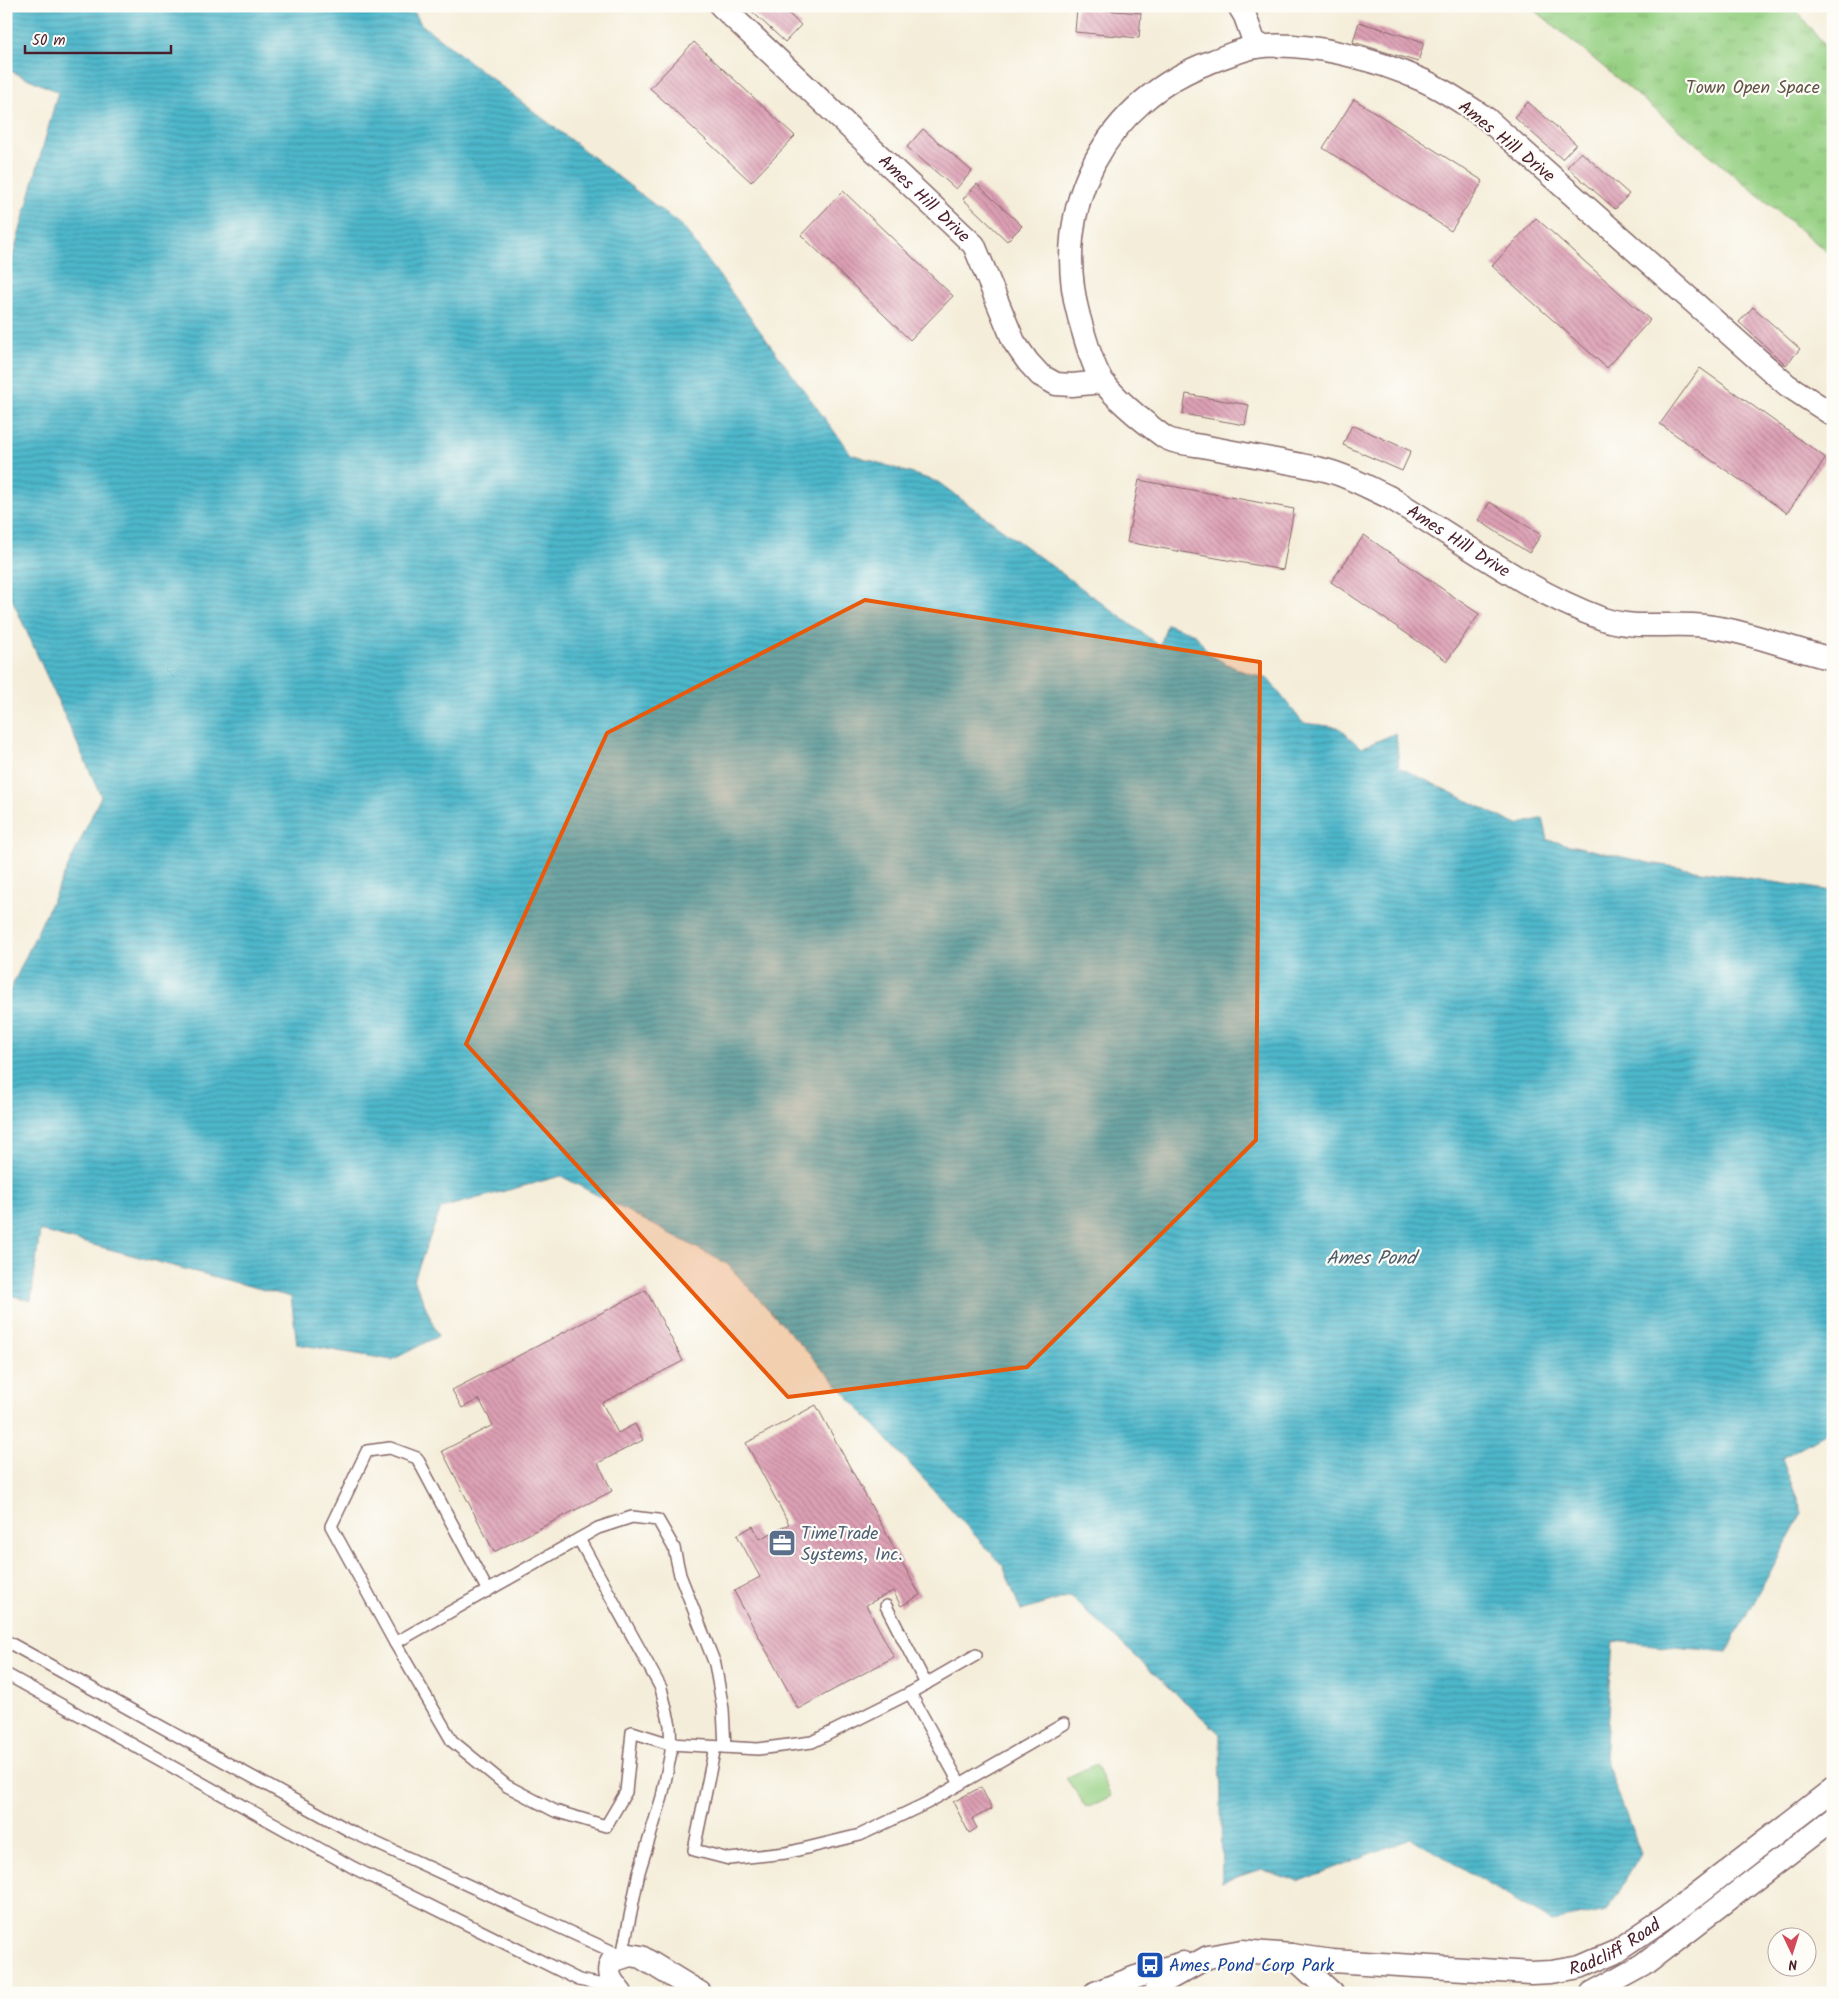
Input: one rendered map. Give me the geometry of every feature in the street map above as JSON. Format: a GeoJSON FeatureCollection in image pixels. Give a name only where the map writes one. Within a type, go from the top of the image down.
{"type":"FeatureCollection","features":[{"type":"Feature","properties":{"kind":"street","name":"Ames Hill Drive"},"geometry":{"type":"LineString","coordinates":[[721,6],[974,245],[1014,342],[1040,375],[1056,384],[1072,385],[1102,382]]}},
{"type":"Feature","properties":{"kind":"street"},"geometry":{"type":"LineString","coordinates":[[1239,6],[1245,16],[1256,47]]}},
{"type":"Feature","properties":{"kind":"street","name":"Ames Hill Drive"},"geometry":{"type":"LineString","coordinates":[[1833,415],[1787,385],[1486,119],[1456,98],[1422,80],[1347,56],[1312,49],[1256,47],[1182,73],[1158,88],[1138,104],[1121,123],[1105,145],[1092,169],[1072,224],[1071,268],[1076,307],[1085,339],[1102,382],[1166,439],[1336,474],[1389,497],[1543,592],[1605,619],[1656,626],[1703,626],[1741,632],[1833,659]]}},
{"type":"Feature","properties":{"kind":"street","name":"Radcliff Road"},"geometry":{"type":"LineString","coordinates":[[1208,1957],[1242,1951],[1332,1961],[1531,1973],[1580,1967],[1615,1952],[1648,1931],[1833,1790]]}},
{"type":"Feature","properties":{"kind":"street","name":"Radcliff Road"},"geometry":{"type":"LineString","coordinates":[[1592,1993],[1643,1964],[1833,1819]]}},
{"type":"Feature","properties":{"kind":"street"},"geometry":{"type":"LineString","coordinates":[[1291,1955],[1332,1993]]}},
{"type":"Feature","properties":{"kind":"street"},"geometry":{"type":"LineString","coordinates":[[619,1990],[610,1980],[608,1970],[612,1961],[622,1956],[641,1957],[700,1993]]}},
{"type":"Feature","properties":{"kind":"street"},"geometry":{"type":"LineString","coordinates":[[1095,1993],[1145,1974],[1208,1957]]}},
{"type":"Feature","properties":{"kind":"street"},"geometry":{"type":"LineString","coordinates":[[1154,1993],[1165,1981],[1208,1957]]}},
{"type":"Feature","properties":{"kind":"lane"},"geometry":{"type":"LineString","coordinates":[[488,1591],[417,1458],[390,1448],[367,1451],[332,1526],[395,1644],[452,1740],[508,1786],[555,1811],[606,1826],[626,1792],[632,1732],[670,1744],[720,1747],[758,1749],[812,1742],[910,1693],[976,1655]]}},
{"type":"Feature","properties":{"kind":"lane"},"geometry":{"type":"LineString","coordinates":[[395,1644],[598,1528],[632,1516],[658,1520],[674,1548],[680,1574],[716,1664],[723,1709],[720,1747],[694,1850],[729,1859],[786,1853],[860,1835],[927,1804],[1064,1724]]}},
{"type":"Feature","properties":{"kind":"lane"},"geometry":{"type":"LineString","coordinates":[[6,1641],[352,1832],[622,1956],[639,1872],[662,1797],[670,1744],[670,1725],[661,1688],[579,1539]]}},
{"type":"Feature","properties":{"kind":"lane"},"geometry":{"type":"LineString","coordinates":[[886,1606],[926,1684]]}},
{"type":"Feature","properties":{"kind":"lane"},"geometry":{"type":"LineString","coordinates":[[6,1674],[354,1868],[579,1980],[619,1990]]}},
{"type":"Feature","properties":{"kind":"lane"},"geometry":{"type":"LineString","coordinates":[[910,1693],[960,1784]]}},
{"type":"Feature","properties":{"kind":"highlighted area"},"geometry":{"type":"Polygon","coordinates":[[[865,600],[1260,662],[1256,1140],[1027,1367],[788,1397],[466,1044],[607,733],[865,600]]]}},
{"type":"Feature","properties":{"kind":"green space","name":"Town Open Space"},"geometry":{"type":"Polygon","coordinates":[[[1530,6],[1793,6],[1833,57],[1833,257],[1530,6]]]}},
{"type":"Feature","properties":{"kind":"green space"},"geometry":{"type":"Polygon","coordinates":[[[1096,1764],[1111,1796],[1087,1808],[1066,1778],[1096,1764]]]}},
{"type":"Feature","properties":{"kind":"water","name":"Ames Pond"},"geometry":{"type":"Polygon","coordinates":[[[6,6],[411,6],[421,24],[683,227],[851,454],[938,482],[1160,646],[1167,624],[1195,634],[1210,655],[1239,670],[1268,679],[1303,723],[1338,727],[1361,748],[1396,733],[1399,767],[1517,825],[1543,818],[1548,840],[1649,863],[1826,890],[1833,888],[1833,1429],[1782,1458],[1802,1513],[1727,1652],[1613,1641],[1605,1759],[1641,1854],[1607,1911],[1552,1922],[1411,1838],[1298,1882],[1261,1869],[1222,1882],[1220,1734],[1070,1596],[1021,1611],[1003,1566],[727,1264],[561,1176],[441,1208],[414,1279],[438,1336],[392,1360],[297,1344],[291,1297],[40,1231],[31,1301],[6,1294],[6,999],[101,796],[6,586],[6,281],[58,92],[6,69],[6,6]]]}},
{"type":"Feature","properties":{"kind":"building"},"geometry":{"type":"Polygon","coordinates":[[[746,6],[780,6],[801,25],[785,42],[746,6]]]}},
{"type":"Feature","properties":{"kind":"building"},"geometry":{"type":"Polygon","coordinates":[[[1077,8],[1141,13],[1139,38],[1075,32],[1077,8]]]}},
{"type":"Feature","properties":{"kind":"building"},"geometry":{"type":"Polygon","coordinates":[[[1359,22],[1424,42],[1418,62],[1353,42],[1359,22]]]}},
{"type":"Feature","properties":{"kind":"building"},"geometry":{"type":"Polygon","coordinates":[[[694,42],[795,136],[751,182],[650,88],[694,42]]]}},
{"type":"Feature","properties":{"kind":"building"},"geometry":{"type":"Polygon","coordinates":[[[1354,99],[1483,181],[1451,231],[1323,148],[1354,99]]]}},
{"type":"Feature","properties":{"kind":"building"},"geometry":{"type":"Polygon","coordinates":[[[1528,102],[1576,144],[1562,159],[1514,117],[1528,102]]]}},
{"type":"Feature","properties":{"kind":"building"},"geometry":{"type":"Polygon","coordinates":[[[923,129],[972,171],[956,189],[907,147],[923,129]]]}},
{"type":"Feature","properties":{"kind":"building"},"geometry":{"type":"Polygon","coordinates":[[[1581,152],[1629,194],[1615,209],[1567,167],[1581,152]]]}},
{"type":"Feature","properties":{"kind":"building"},"geometry":{"type":"Polygon","coordinates":[[[977,184],[1022,226],[1007,241],[963,199],[977,184]]]}},
{"type":"Feature","properties":{"kind":"building"},"geometry":{"type":"Polygon","coordinates":[[[843,191],[953,296],[910,340],[801,235],[843,191]]]}},
{"type":"Feature","properties":{"kind":"building"},"geometry":{"type":"Polygon","coordinates":[[[1536,218],[1650,320],[1607,368],[1492,266],[1536,218]]]}},
{"type":"Feature","properties":{"kind":"building"},"geometry":{"type":"Polygon","coordinates":[[[1753,307],[1800,349],[1786,365],[1739,322],[1753,307]]]}},
{"type":"Feature","properties":{"kind":"building"},"geometry":{"type":"Polygon","coordinates":[[[1700,368],[1826,458],[1787,513],[1660,424],[1700,368]]]}},
{"type":"Feature","properties":{"kind":"building"},"geometry":{"type":"Polygon","coordinates":[[[1186,394],[1249,405],[1245,425],[1183,414],[1186,394]]]}},
{"type":"Feature","properties":{"kind":"building"},"geometry":{"type":"Polygon","coordinates":[[[1352,425],[1411,451],[1402,471],[1343,445],[1352,425]]]}},
{"type":"Feature","properties":{"kind":"building"},"geometry":{"type":"Polygon","coordinates":[[[1139,480],[1294,509],[1283,570],[1127,542],[1139,480]]]}},
{"type":"Feature","properties":{"kind":"building"},"geometry":{"type":"Polygon","coordinates":[[[1490,502],[1541,535],[1529,553],[1478,520],[1490,502]]]}},
{"type":"Feature","properties":{"kind":"building"},"geometry":{"type":"Polygon","coordinates":[[[1364,535],[1479,614],[1447,661],[1331,582],[1364,535]]]}},
{"type":"Feature","properties":{"kind":"building"},"geometry":{"type":"Polygon","coordinates":[[[646,1290],[683,1361],[602,1403],[618,1433],[635,1424],[643,1440],[598,1463],[612,1491],[494,1552],[442,1451],[493,1425],[479,1399],[462,1408],[452,1390],[646,1290]]]}},
{"type":"Feature","properties":{"kind":"building"},"geometry":{"type":"Polygon","coordinates":[[[816,1405],[920,1595],[901,1606],[893,1591],[866,1605],[894,1657],[798,1709],[734,1591],[760,1577],[737,1535],[753,1526],[760,1539],[789,1524],[746,1443],[816,1405]]]}},
{"type":"Feature","properties":{"kind":"building"},"geometry":{"type":"Polygon","coordinates":[[[981,1787],[992,1809],[972,1819],[977,1828],[969,1833],[953,1802],[981,1787]]]}},
{"type":"Feature","properties":{"kind":"place","name":"TimeTrade Systems, Inc."},"geometry":{"type":"Point","coordinates":[782,1543]}},
{"type":"Feature","properties":{"kind":"place","name":"Ames Pond Corp Park"},"geometry":{"type":"Point","coordinates":[1150,1965]}}]}
